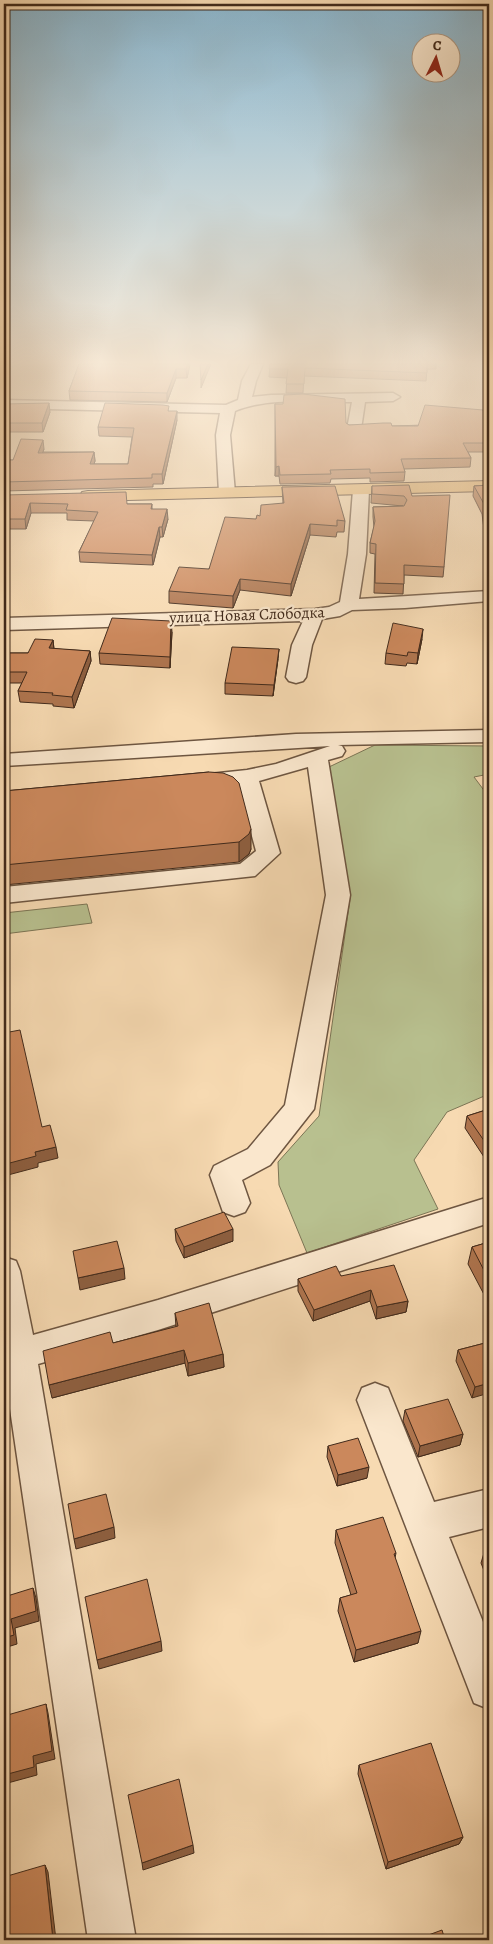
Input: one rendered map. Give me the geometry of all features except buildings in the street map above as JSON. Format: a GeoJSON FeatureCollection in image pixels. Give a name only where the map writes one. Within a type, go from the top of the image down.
{"type":"FeatureCollection","features":[{"type":"Feature","properties":{"kind":"main road"},"geometry":{"type":"LineString","coordinates":[[72,496],[489,486]]}},
{"type":"Feature","properties":{"kind":"street"},"geometry":{"type":"LineString","coordinates":[[225,455],[227,493]]}},
{"type":"Feature","properties":{"kind":"street"},"geometry":{"type":"LineString","coordinates":[[349,605],[366,510],[361,490]]}},
{"type":"Feature","properties":{"kind":"street","name":"улица Новая Слободка"},"geometry":{"type":"LineString","coordinates":[[4,624],[316,615],[334,612],[349,605],[405,603],[489,596]]}},
{"type":"Feature","properties":{"kind":"street"},"geometry":{"type":"LineString","coordinates":[[296,677],[302,645],[316,615]]}},
{"type":"Feature","properties":{"kind":"street"},"geometry":{"type":"LineString","coordinates":[[4,760],[296,740],[489,736]]}},
{"type":"Feature","properties":{"kind":"street"},"geometry":{"type":"LineString","coordinates":[[179,783],[247,777],[282,769],[370,739]]}},
{"type":"Feature","properties":{"kind":"street"},"geometry":{"type":"LineString","coordinates":[[234,1204],[225,1175],[259,1156],[299,1110],[338,895],[317,757]]}},
{"type":"Feature","properties":{"kind":"street"},"geometry":{"type":"LineString","coordinates":[[4,895],[246,871],[268,853],[247,777]]}},
{"type":"Feature","properties":{"kind":"street"},"geometry":{"type":"LineString","coordinates":[[19,1354],[158,1315],[489,1210]]}},
{"type":"Feature","properties":{"kind":"street"},"geometry":{"type":"LineString","coordinates":[[4,1271],[19,1354],[112,1940]]}},
{"type":"Feature","properties":{"kind":"street"},"geometry":{"type":"LineString","coordinates":[[375,1400],[489,1688]]}},
{"type":"Feature","properties":{"kind":"street"},"geometry":{"type":"LineString","coordinates":[[424,1524],[489,1508]]}},
{"type":"Feature","properties":{"kind":"green space"},"geometry":{"type":"Polygon","coordinates":[[[375,745],[489,746],[489,774],[474,777],[489,797],[489,1094],[447,1112],[414,1160],[438,1209],[307,1253],[279,1185],[278,1162],[319,1116],[350,899],[329,767],[375,745]]]}},
{"type":"Feature","properties":{"kind":"green space"},"geometry":{"type":"Polygon","coordinates":[[[87,904],[92,923],[4,934],[4,913],[87,904]]]}}]}
